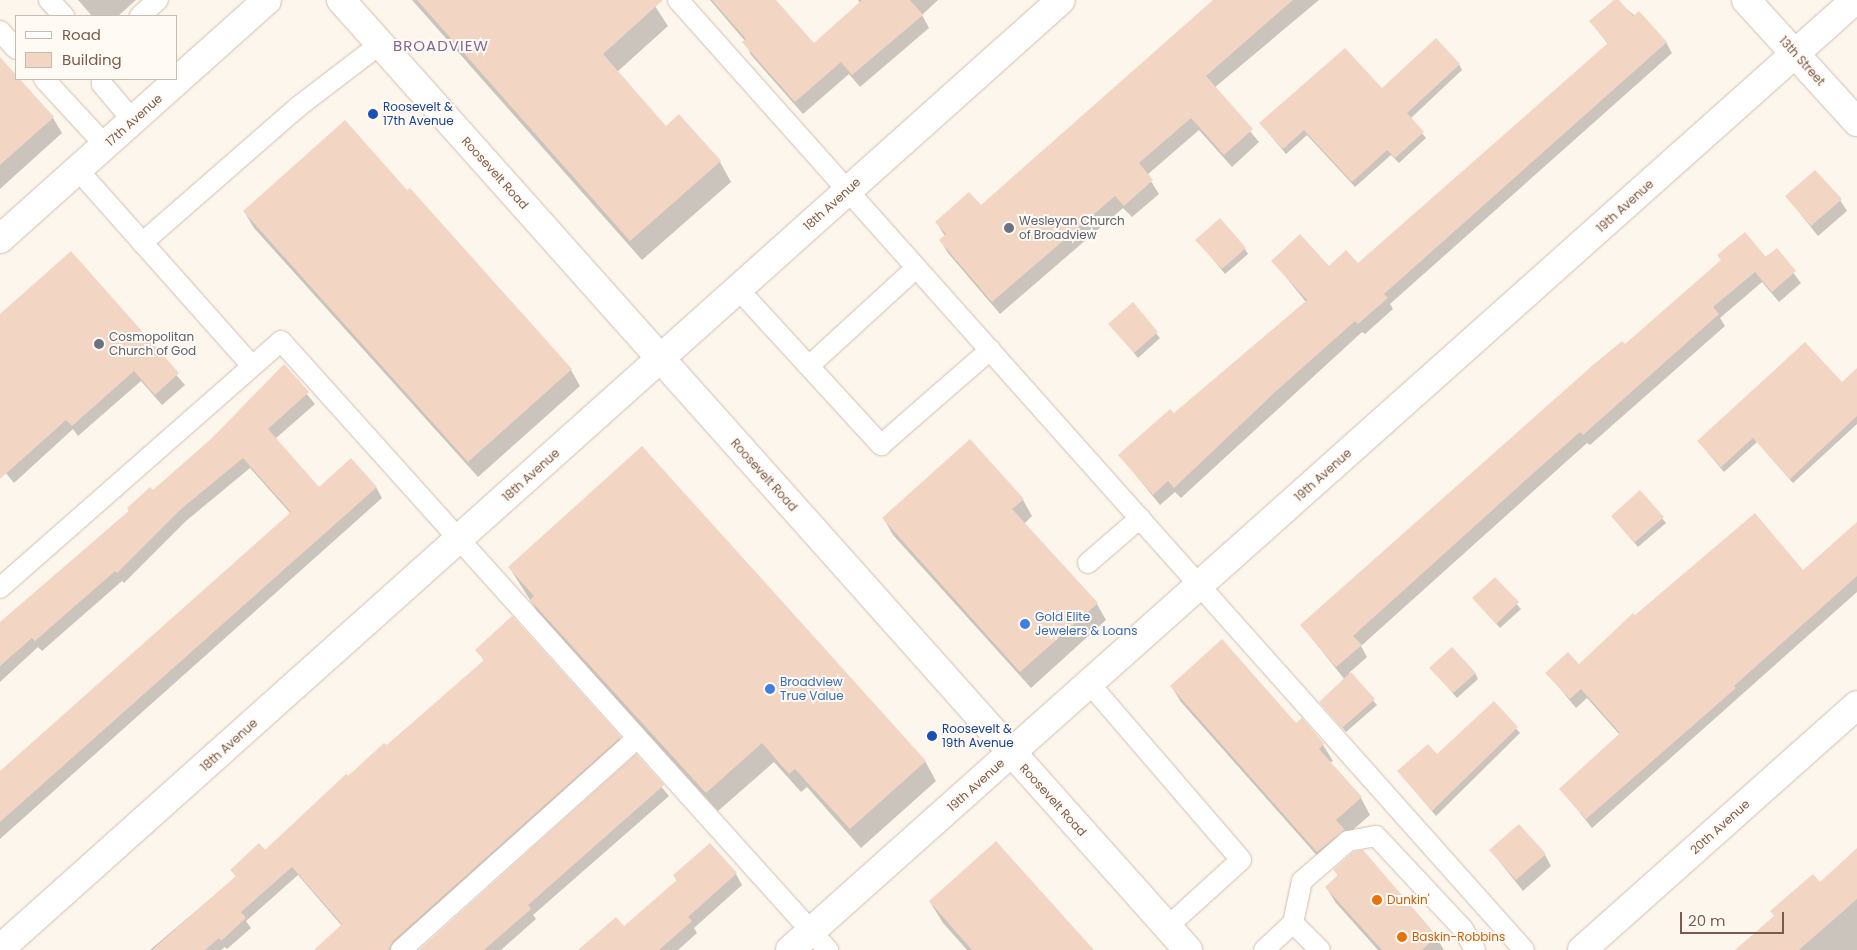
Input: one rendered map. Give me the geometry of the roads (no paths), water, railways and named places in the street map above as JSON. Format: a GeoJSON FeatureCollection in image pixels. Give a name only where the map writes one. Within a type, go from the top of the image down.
{"type":"FeatureCollection","features":[{"type":"Feature","properties":{"kind":"street","name":"17th Avenue"},"geometry":{"type":"LineString","coordinates":[[0,239],[267,0]]}},
{"type":"Feature","properties":{"kind":"street","name":"Roosevelt Road"},"geometry":{"type":"LineString","coordinates":[[341,0],[1188,950]]}},
{"type":"Feature","properties":{"kind":"street","name":"18th Avenue"},"geometry":{"type":"LineString","coordinates":[[0,949],[1061,0]]}},
{"type":"Feature","properties":{"kind":"street","name":"13th Street"},"geometry":{"type":"LineString","coordinates":[[1746,0],[1857,122]]}},
{"type":"Feature","properties":{"kind":"street","name":"19th Avenue"},"geometry":{"type":"LineString","coordinates":[[790,950],[819,940],[1011,753],[1855,0]]}},
{"type":"Feature","properties":{"kind":"street","name":"20th Avenue"},"geometry":{"type":"LineString","coordinates":[[1582,950],[1857,705]]}},
{"type":"Feature","properties":{"kind":"lane"},"geometry":{"type":"LineString","coordinates":[[49,0],[63,15]]}},
{"type":"Feature","properties":{"kind":"lane"},"geometry":{"type":"LineString","coordinates":[[141,15],[158,0]]}},
{"type":"Feature","properties":{"kind":"lane"},"geometry":{"type":"LineString","coordinates":[[678,0],[1524,950]]}},
{"type":"Feature","properties":{"kind":"lane"},"geometry":{"type":"LineString","coordinates":[[0,31],[15,48]]}},
{"type":"Feature","properties":{"kind":"lane"},"geometry":{"type":"LineString","coordinates":[[142,243],[299,106],[380,44]]}},
{"type":"Feature","properties":{"kind":"lane"},"geometry":{"type":"LineString","coordinates":[[45,80],[105,145]]}},
{"type":"Feature","properties":{"kind":"lane"},"geometry":{"type":"LineString","coordinates":[[102,80],[102,84],[133,121]]}},
{"type":"Feature","properties":{"kind":"lane"},"geometry":{"type":"LineString","coordinates":[[78,170],[252,366]]}},
{"type":"Feature","properties":{"kind":"lane"},"geometry":{"type":"LineString","coordinates":[[809,366],[916,268]]}},
{"type":"Feature","properties":{"kind":"lane"},"geometry":{"type":"LineString","coordinates":[[738,289],[881,445],[990,350]]}},
{"type":"Feature","properties":{"kind":"lane"},"geometry":{"type":"LineString","coordinates":[[0,588],[281,341],[819,940]]}},
{"type":"Feature","properties":{"kind":"lane"},"geometry":{"type":"LineString","coordinates":[[1088,563],[1140,518]]}},
{"type":"Feature","properties":{"kind":"lane"},"geometry":{"type":"LineString","coordinates":[[1089,683],[1241,860],[1167,926]]}},
{"type":"Feature","properties":{"kind":"lane"},"geometry":{"type":"LineString","coordinates":[[401,950],[637,738]]}},
{"type":"Feature","properties":{"kind":"lane"},"geometry":{"type":"LineString","coordinates":[[1264,950],[1293,923],[1302,881],[1348,841],[1376,836],[1463,929],[1475,950]]}},
{"type":"Feature","properties":{"kind":"lane"},"geometry":{"type":"LineString","coordinates":[[1293,923],[1320,950]]}},
{"type":"Feature","properties":{"kind":"place","name":"Roosevelt & 17th Avenue"},"geometry":{"type":"Point","coordinates":[373,114]}},
{"type":"Feature","properties":{"kind":"place","name":"Wesleyan Church of Broadview"},"geometry":{"type":"Point","coordinates":[1009,228]}},
{"type":"Feature","properties":{"kind":"place","name":"Cosmopolitan Church of God"},"geometry":{"type":"Point","coordinates":[99,344]}},
{"type":"Feature","properties":{"kind":"place","name":"Gold Elite Jewelers & Loans"},"geometry":{"type":"Point","coordinates":[1025,624]}},
{"type":"Feature","properties":{"kind":"place","name":"Broadview True Value"},"geometry":{"type":"Point","coordinates":[770,689]}},
{"type":"Feature","properties":{"kind":"place","name":"Roosevelt & 19th Avenue"},"geometry":{"type":"Point","coordinates":[932,736]}},
{"type":"Feature","properties":{"kind":"place","name":"Dunkin'"},"geometry":{"type":"Point","coordinates":[1377,900]}},
{"type":"Feature","properties":{"kind":"place","name":"Baskin-Robbins"},"geometry":{"type":"Point","coordinates":[1402,937]}},
{"type":"Feature","properties":{"kind":"district","name":"BROADVIEW"},"geometry":{"type":"Point","coordinates":[441,46]}}]}
